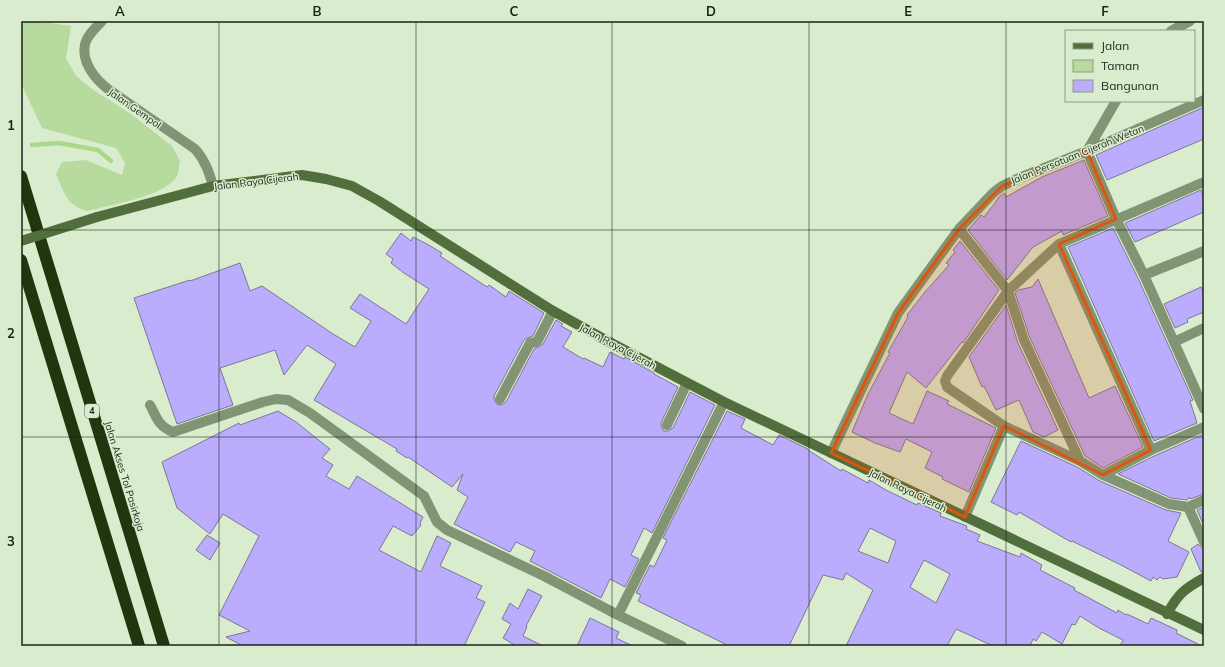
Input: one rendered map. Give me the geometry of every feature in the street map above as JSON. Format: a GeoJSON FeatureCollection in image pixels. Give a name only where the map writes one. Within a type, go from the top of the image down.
{"type":"FeatureCollection","features":[{"type":"Feature","properties":{"kind":"highway","name":"Jalan Akses Tol Pasirkoja"},"geometry":{"type":"LineString","coordinates":[[21,176],[164,646]]}},
{"type":"Feature","properties":{"kind":"highway"},"geometry":{"type":"LineString","coordinates":[[21,260],[139,646]]}},
{"type":"Feature","properties":{"kind":"main road","name":"Jalan Raya Cijerah"},"geometry":{"type":"LineString","coordinates":[[21,241],[97,217],[214,186],[302,175],[326,179],[352,186],[379,201],[553,311],[724,402],[1167,614],[1204,630]]}},
{"type":"Feature","properties":{"kind":"main road"},"geometry":{"type":"LineString","coordinates":[[1167,614],[1176,598],[1188,586],[1204,578]]}},
{"type":"Feature","properties":{"kind":"street","name":"Jalan Gempol"},"geometry":{"type":"LineString","coordinates":[[102,21],[89,35],[86,44],[85,54],[90,70],[98,81],[108,89],[195,149],[202,156],[214,186]]}},
{"type":"Feature","properties":{"kind":"street"},"geometry":{"type":"LineString","coordinates":[[1173,30],[1190,21]]}},
{"type":"Feature","properties":{"kind":"street","name":"Jalan Persatuan Cijerah Wetan"},"geometry":{"type":"LineString","coordinates":[[832,453],[898,313],[959,229],[988,198],[1002,186],[1019,178],[1087,151],[1204,100]]}},
{"type":"Feature","properties":{"kind":"street"},"geometry":{"type":"LineString","coordinates":[[1115,102],[1087,151],[1116,219],[1144,275],[1204,409]]}},
{"type":"Feature","properties":{"kind":"street"},"geometry":{"type":"LineString","coordinates":[[1204,182],[1059,244],[1008,291],[947,376],[945,381],[947,387],[1004,426],[1080,462],[1103,475],[1169,504],[1188,507],[1204,500]]}},
{"type":"Feature","properties":{"kind":"street"},"geometry":{"type":"LineString","coordinates":[[959,229],[1008,291],[1024,340],[1080,462]]}},
{"type":"Feature","properties":{"kind":"street"},"geometry":{"type":"LineString","coordinates":[[1059,244],[1151,450]]}},
{"type":"Feature","properties":{"kind":"street"},"geometry":{"type":"LineString","coordinates":[[1144,275],[1204,251]]}},
{"type":"Feature","properties":{"kind":"street"},"geometry":{"type":"LineString","coordinates":[[500,399],[530,343],[538,340],[553,311]]}},
{"type":"Feature","properties":{"kind":"street"},"geometry":{"type":"LineString","coordinates":[[1174,342],[1204,328]]}},
{"type":"Feature","properties":{"kind":"street"},"geometry":{"type":"LineString","coordinates":[[666,425],[688,383]]}},
{"type":"Feature","properties":{"kind":"street"},"geometry":{"type":"LineString","coordinates":[[150,405],[164,429],[173,432],[262,402],[276,399],[288,400],[310,413],[424,496],[436,522],[447,530],[544,576],[618,615],[682,646]]}},
{"type":"Feature","properties":{"kind":"street"},"geometry":{"type":"LineString","coordinates":[[618,615],[724,402]]}},
{"type":"Feature","properties":{"kind":"street"},"geometry":{"type":"LineString","coordinates":[[965,517],[1004,426]]}},
{"type":"Feature","properties":{"kind":"street"},"geometry":{"type":"LineString","coordinates":[[1103,475],[1151,450],[1204,427]]}},
{"type":"Feature","properties":{"kind":"street"},"geometry":{"type":"LineString","coordinates":[[1188,507],[1204,542]]}},
{"type":"Feature","properties":{"kind":"highlighted area"},"geometry":{"type":"Polygon","coordinates":[[[1087,151],[1116,219],[1059,244],[1151,450],[1103,475],[1004,426],[965,517],[831,453],[898,313],[959,229],[1002,186],[1087,151]]]}},
{"type":"Feature","properties":{"kind":"green space"},"geometry":{"type":"Polygon","coordinates":[[[21,21],[37,21],[71,26],[66,58],[76,76],[92,89],[131,114],[172,146],[180,161],[178,173],[175,179],[158,191],[134,200],[87,211],[74,205],[70,201],[56,174],[62,162],[86,160],[122,175],[125,163],[116,148],[42,128],[21,83],[21,21]]]}},
{"type":"Feature","properties":{"kind":"building"},"geometry":{"type":"Polygon","coordinates":[[[1204,107],[1204,139],[1107,180],[1096,155],[1204,107]]]}},
{"type":"Feature","properties":{"kind":"building"},"geometry":{"type":"Polygon","coordinates":[[[1084,160],[1108,216],[1063,235],[1062,231],[1033,247],[1007,280],[968,230],[981,215],[984,217],[998,198],[1004,193],[1006,197],[1042,177],[1084,160]]]}},
{"type":"Feature","properties":{"kind":"building"},"geometry":{"type":"Polygon","coordinates":[[[1201,190],[1204,198],[1204,212],[1135,242],[1125,223],[1201,190]]]}},
{"type":"Feature","properties":{"kind":"building"},"geometry":{"type":"Polygon","coordinates":[[[1113,228],[1138,278],[1193,400],[1190,401],[1197,423],[1154,441],[1068,247],[1113,228]]]}},
{"type":"Feature","properties":{"kind":"building"},"geometry":{"type":"Polygon","coordinates":[[[401,233],[411,241],[413,237],[442,253],[440,256],[487,287],[489,285],[506,297],[509,291],[544,313],[533,336],[524,340],[494,396],[494,400],[497,404],[501,405],[506,402],[534,349],[543,344],[556,320],[563,324],[561,326],[572,332],[563,347],[583,359],[584,358],[603,367],[610,352],[624,359],[625,357],[678,387],[661,423],[664,431],[668,431],[673,428],[690,392],[715,405],[652,533],[644,528],[631,555],[639,559],[625,587],[610,579],[601,598],[530,561],[535,551],[516,542],[510,552],[454,524],[468,497],[457,490],[463,474],[452,487],[408,457],[407,458],[396,451],[397,449],[314,400],[336,364],[307,345],[284,375],[275,350],[220,368],[233,405],[177,424],[134,298],[190,281],[240,263],[250,291],[262,286],[355,347],[371,321],[350,308],[360,294],[406,324],[429,289],[391,263],[393,259],[386,254],[401,233]]]}},
{"type":"Feature","properties":{"kind":"building"},"geometry":{"type":"Polygon","coordinates":[[[960,241],[999,290],[963,343],[962,342],[926,388],[907,372],[889,413],[913,424],[927,391],[949,401],[947,404],[996,428],[969,492],[942,479],[943,477],[925,468],[932,452],[906,439],[900,452],[875,443],[852,432],[868,394],[890,353],[888,352],[908,317],[907,315],[949,265],[946,263],[955,252],[953,250],[960,241]]]}},
{"type":"Feature","properties":{"kind":"building"},"geometry":{"type":"Polygon","coordinates":[[[1038,279],[1089,398],[1115,386],[1143,447],[1103,468],[1085,456],[1030,338],[1015,293],[1018,290],[1032,287],[1038,279]]]}},
{"type":"Feature","properties":{"kind":"building"},"geometry":{"type":"Polygon","coordinates":[[[1201,287],[1204,293],[1204,312],[1187,319],[1188,322],[1175,328],[1164,304],[1201,287]]]}},
{"type":"Feature","properties":{"kind":"building"},"geometry":{"type":"Polygon","coordinates":[[[1006,305],[1018,343],[1058,430],[1044,437],[1033,432],[1019,400],[996,410],[984,386],[982,387],[969,357],[1006,305]]]}},
{"type":"Feature","properties":{"kind":"building"},"geometry":{"type":"Polygon","coordinates":[[[278,411],[296,422],[330,449],[322,458],[333,465],[326,476],[349,489],[357,476],[423,517],[420,523],[421,525],[412,536],[393,526],[379,550],[421,572],[437,536],[451,543],[440,566],[482,586],[476,598],[485,602],[464,646],[243,646],[226,637],[250,631],[219,615],[259,536],[223,514],[210,534],[177,508],[162,462],[239,423],[240,425],[278,411]]]}},
{"type":"Feature","properties":{"kind":"building"},"geometry":{"type":"Polygon","coordinates":[[[727,411],[745,419],[741,428],[773,445],[779,435],[808,449],[841,471],[842,469],[868,483],[869,480],[917,505],[918,503],[941,513],[940,516],[967,526],[966,529],[980,535],[977,541],[1020,557],[1021,553],[1042,565],[1040,570],[1075,588],[1074,590],[1117,613],[1118,610],[1148,624],[1151,618],[1177,630],[1176,633],[1202,646],[1120,646],[1123,640],[1099,628],[1080,616],[1075,625],[1072,624],[1062,644],[1042,632],[1036,641],[1033,639],[1030,646],[993,646],[956,629],[947,646],[846,646],[873,590],[846,573],[843,580],[823,575],[789,646],[729,646],[638,601],[641,595],[636,593],[650,565],[654,567],[667,540],[663,538],[727,411]],[[870,528],[858,551],[888,563],[896,541],[870,528]],[[924,560],[910,587],[936,603],[950,574],[924,560]]]}},
{"type":"Feature","properties":{"kind":"building"},"geometry":{"type":"Polygon","coordinates":[[[1204,434],[1204,494],[1190,499],[1189,497],[1187,500],[1171,498],[1118,474],[1154,456],[1204,434]]]}},
{"type":"Feature","properties":{"kind":"building"},"geometry":{"type":"Polygon","coordinates":[[[1021,441],[1077,467],[1100,481],[1166,510],[1181,513],[1168,541],[1189,552],[1177,577],[1163,579],[1160,577],[1157,580],[1153,577],[1151,581],[1072,541],[1071,542],[1019,512],[1017,515],[991,502],[1021,441]]]}},
{"type":"Feature","properties":{"kind":"building"},"geometry":{"type":"Polygon","coordinates":[[[1204,507],[1204,526],[1197,510],[1204,507]]]}},
{"type":"Feature","properties":{"kind":"building"},"geometry":{"type":"Polygon","coordinates":[[[207,535],[220,543],[210,560],[196,550],[207,535]]]}},
{"type":"Feature","properties":{"kind":"building"},"geometry":{"type":"Polygon","coordinates":[[[1198,544],[1204,548],[1204,572],[1201,572],[1191,549],[1198,544]]]}},
{"type":"Feature","properties":{"kind":"building"},"geometry":{"type":"Polygon","coordinates":[[[528,589],[542,596],[526,626],[527,627],[523,636],[543,646],[516,646],[503,638],[511,624],[502,619],[510,603],[518,609],[528,589]]]}},
{"type":"Feature","properties":{"kind":"building"},"geometry":{"type":"Polygon","coordinates":[[[590,618],[619,632],[616,638],[633,646],[577,646],[590,618]]]}},
{"type":"Feature","properties":{"kind":"waterway"},"geometry":{"type":"LineString","coordinates":[[32,145],[59,143],[98,150],[111,161]]}}]}
